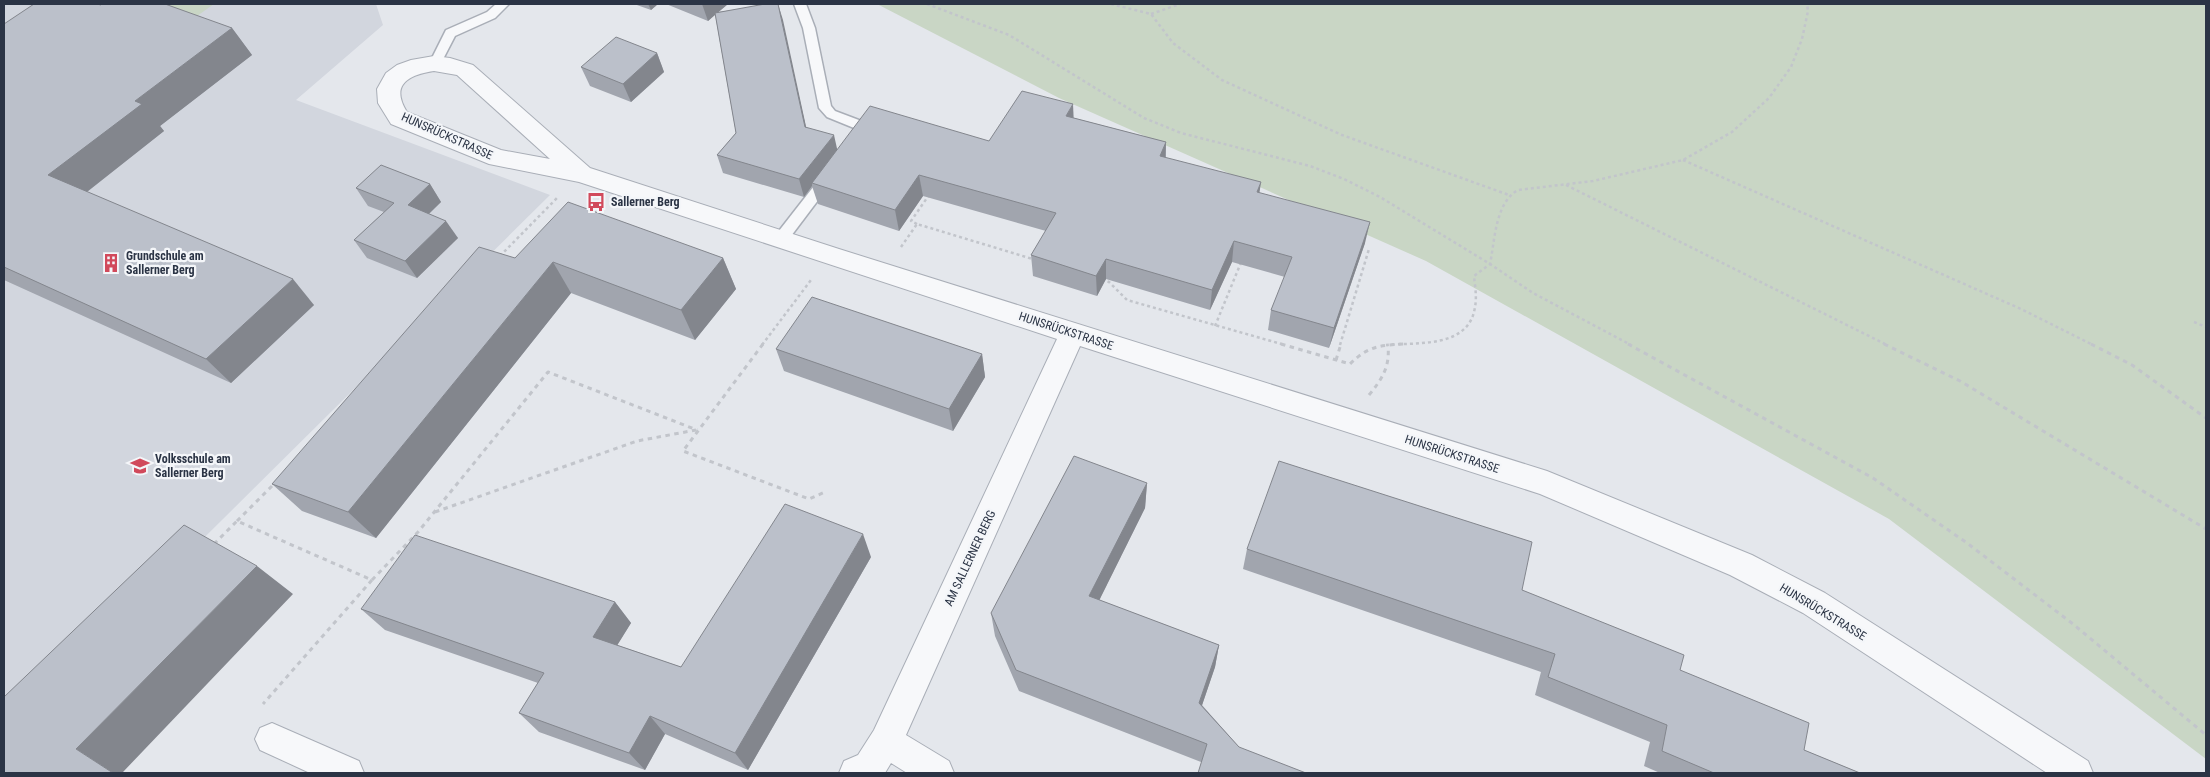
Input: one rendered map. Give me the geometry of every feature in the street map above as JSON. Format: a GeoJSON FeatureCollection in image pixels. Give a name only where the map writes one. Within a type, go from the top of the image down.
{"type":"FeatureCollection","features":[{"type":"Feature","properties":{"kind":"street","name":"HUNSRÜCKSTRASSE"},"geometry":{"type":"LineString","coordinates":[[581,174],[465,70],[456,66],[436,62],[412,67],[397,75],[389,91],[390,107],[400,118],[497,158],[581,174],[780,240],[1547,484],[1741,566],[1814,603],[2076,773]]}},
{"type":"Feature","properties":{"kind":"street","name":"AM SALLERNER BERG"},"geometry":{"type":"LineString","coordinates":[[856,773],[870,767],[886,741],[1073,333]]}},
{"type":"Feature","properties":{"kind":"street"},"geometry":{"type":"LineString","coordinates":[[272,739],[347,773]]}},
{"type":"Feature","properties":{"kind":"street"},"geometry":{"type":"LineString","coordinates":[[886,741],[937,773]]}},
{"type":"Feature","properties":{"kind":"lane"},"geometry":{"type":"LineString","coordinates":[[436,62],[450,33],[491,15],[503,4]]}},
{"type":"Feature","properties":{"kind":"lane"},"geometry":{"type":"LineString","coordinates":[[800,4],[809,28],[825,108],[831,114],[867,128],[856,142]]}},
{"type":"Feature","properties":{"kind":"lane"},"geometry":{"type":"LineString","coordinates":[[780,240],[832,172]]}},
{"type":"Feature","properties":{"kind":"path"},"geometry":{"type":"LineString","coordinates":[[927,4],[1009,35],[1144,118],[1181,132],[1310,166],[1344,179],[1380,197],[1490,264],[1533,293],[1788,430],[1873,478],[1967,543],[2043,601],[2206,735]]}},
{"type":"Feature","properties":{"kind":"path"},"geometry":{"type":"LineString","coordinates":[[1112,4],[1151,14],[1180,4]]}},
{"type":"Feature","properties":{"kind":"path"},"geometry":{"type":"LineString","coordinates":[[1099,279],[1112,285],[1127,300],[1350,364],[1355,356],[1364,350],[1388,346],[1430,344],[1447,339],[1461,331],[1472,318],[1476,305],[1474,276],[1490,264],[1501,209],[1509,195],[1518,190],[1566,185],[1683,160],[1732,132],[1769,98],[1791,67],[1802,39],[1808,11],[1807,4]]}},
{"type":"Feature","properties":{"kind":"path"},"geometry":{"type":"LineString","coordinates":[[1151,14],[1173,43],[1222,80],[1342,135],[1509,195]]}},
{"type":"Feature","properties":{"kind":"path"},"geometry":{"type":"LineString","coordinates":[[1683,160],[2030,314],[2132,365],[2206,418]]}},
{"type":"Feature","properties":{"kind":"path"},"geometry":{"type":"LineString","coordinates":[[497,259],[581,174]]}},
{"type":"Feature","properties":{"kind":"path"},"geometry":{"type":"LineString","coordinates":[[1566,185],[1834,320],[1960,381],[2206,529]]}},
{"type":"Feature","properties":{"kind":"path"},"geometry":{"type":"LineString","coordinates":[[933,189],[911,221],[1042,262]]}},
{"type":"Feature","properties":{"kind":"path"},"geometry":{"type":"LineString","coordinates":[[883,273],[917,224]]}},
{"type":"Feature","properties":{"kind":"path"},"geometry":{"type":"LineString","coordinates":[[1336,360],[1369,249]]}},
{"type":"Feature","properties":{"kind":"path"},"geometry":{"type":"LineString","coordinates":[[1215,326],[1245,252]]}},
{"type":"Feature","properties":{"kind":"path"},"geometry":{"type":"LineString","coordinates":[[825,492],[809,499],[683,451],[830,256]]}},
{"type":"Feature","properties":{"kind":"path"},"geometry":{"type":"LineString","coordinates":[[1112,285],[1116,276]]}},
{"type":"Feature","properties":{"kind":"path"},"geometry":{"type":"LineString","coordinates":[[2194,322],[2206,326]]}},
{"type":"Feature","properties":{"kind":"path"},"geometry":{"type":"LineString","coordinates":[[1358,424],[1370,392],[1384,377],[1389,357],[1388,346]]}},
{"type":"Feature","properties":{"kind":"path"},"geometry":{"type":"LineString","coordinates":[[258,709],[372,580],[418,532],[548,372],[697,430]]}},
{"type":"Feature","properties":{"kind":"path"},"geometry":{"type":"LineString","coordinates":[[435,512],[637,441],[697,430]]}},
{"type":"Feature","properties":{"kind":"path"},"geometry":{"type":"LineString","coordinates":[[210,549],[279,478]]}},
{"type":"Feature","properties":{"kind":"path"},"geometry":{"type":"LineString","coordinates":[[237,521],[372,580]]}},
{"type":"Feature","properties":{"kind":"shaded area","name":"Volksschule am Sallerner Berg"},"geometry":{"type":"Polygon","coordinates":[[[4,4],[376,4],[383,25],[296,100],[550,195],[4,736],[4,4]]]}},
{"type":"Feature","properties":{"kind":"green space"},"geometry":{"type":"Polygon","coordinates":[[[162,4],[214,4],[197,16],[162,4]]]}},
{"type":"Feature","properties":{"kind":"green space"},"geometry":{"type":"Polygon","coordinates":[[[877,4],[2206,4],[2206,759],[1889,519],[1426,261],[1059,98],[877,4]]]}},
{"type":"Feature","properties":{"kind":"building"},"geometry":{"type":"Polygon","coordinates":[[[34,4],[165,4],[232,28],[135,101],[142,104],[48,175],[293,279],[206,359],[4,267],[4,24],[34,4]]]}},
{"type":"Feature","properties":{"kind":"building"},"geometry":{"type":"Polygon","coordinates":[[[765,4],[778,4],[805,127],[834,135],[799,179],[717,155],[736,133],[715,13],[765,4]]]}},
{"type":"Feature","properties":{"kind":"building"},"geometry":{"type":"Polygon","coordinates":[[[616,37],[657,53],[623,84],[581,67],[616,37]]]}},
{"type":"Feature","properties":{"kind":"building"},"geometry":{"type":"Polygon","coordinates":[[[1022,91],[1073,104],[1066,116],[1166,142],[1160,156],[1261,182],[1257,192],[1370,222],[1334,328],[1271,310],[1292,257],[1234,241],[1212,290],[1106,259],[1096,276],[1031,255],[1056,213],[919,175],[895,210],[812,183],[870,106],[989,141],[1022,91]]]}},
{"type":"Feature","properties":{"kind":"building"},"geometry":{"type":"Polygon","coordinates":[[[381,165],[430,184],[408,205],[446,221],[405,261],[354,240],[394,203],[356,188],[381,165]]]}},
{"type":"Feature","properties":{"kind":"building"},"geometry":{"type":"Polygon","coordinates":[[[568,202],[723,258],[681,310],[553,262],[348,512],[272,484],[479,247],[515,258],[568,202]]]}},
{"type":"Feature","properties":{"kind":"building"},"geometry":{"type":"Polygon","coordinates":[[[812,297],[982,354],[949,409],[776,349],[812,297]]]}},
{"type":"Feature","properties":{"kind":"building"},"geometry":{"type":"Polygon","coordinates":[[[1074,456],[1147,483],[1089,596],[1219,645],[1199,703],[1239,747],[1306,773],[1198,773],[1207,744],[1016,670],[991,613],[1074,456]]]}},
{"type":"Feature","properties":{"kind":"building"},"geometry":{"type":"Polygon","coordinates":[[[1279,461],[1532,542],[1522,590],[1684,655],[1680,670],[1809,723],[1804,750],[1860,773],[1714,773],[1662,751],[1667,725],[1548,677],[1555,654],[1247,549],[1279,461]]]}},
{"type":"Feature","properties":{"kind":"building"},"geometry":{"type":"Polygon","coordinates":[[[785,504],[863,534],[735,753],[650,716],[629,753],[519,713],[544,673],[361,609],[415,535],[615,602],[593,637],[681,667],[785,504]]]}},
{"type":"Feature","properties":{"kind":"building"},"geometry":{"type":"Polygon","coordinates":[[[184,525],[257,566],[76,749],[113,773],[4,773],[4,697],[184,525]]]}},
{"type":"Feature","properties":{"kind":"place","name":"Sallerner Berg"},"geometry":{"type":"Point","coordinates":[596,202]}},
{"type":"Feature","properties":{"kind":"place","name":"Grundschule am Sallerner Berg"},"geometry":{"type":"Point","coordinates":[111,263]}},
{"type":"Feature","properties":{"kind":"place","name":"Volksschule am Sallerner Berg"},"geometry":{"type":"Point","coordinates":[140,466]}}]}
